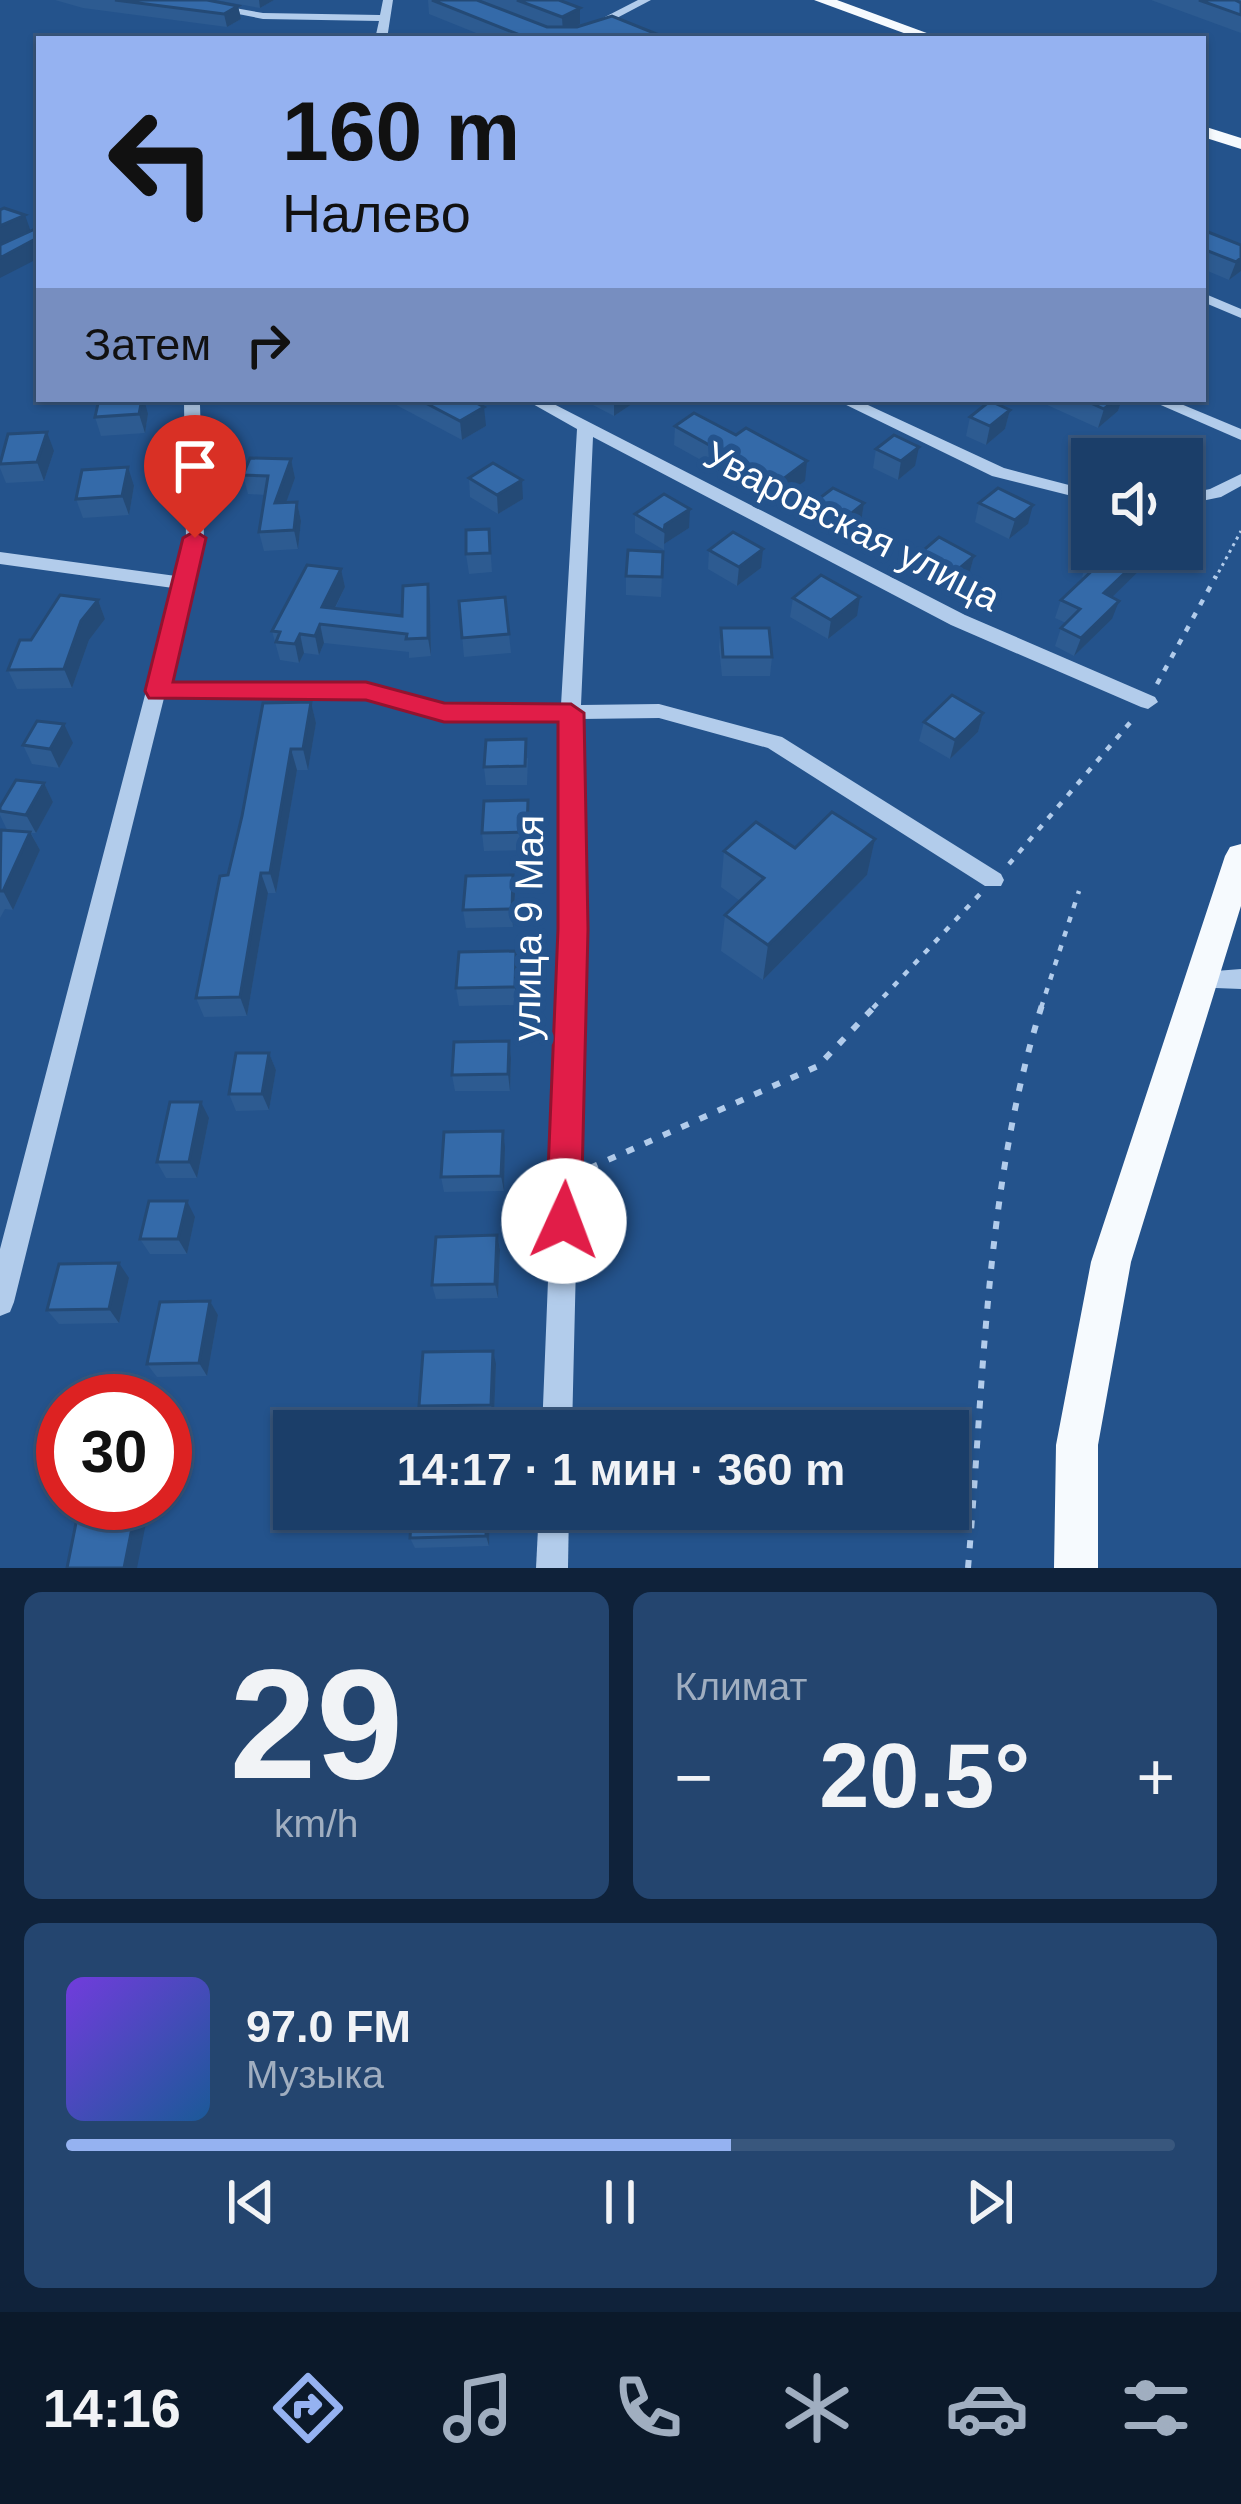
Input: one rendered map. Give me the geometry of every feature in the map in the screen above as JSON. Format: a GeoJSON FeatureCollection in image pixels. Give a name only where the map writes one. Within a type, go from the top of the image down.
{"type":"FeatureCollection","features":[{"type":"Feature","properties":{"kind":"main road"},"geometry":{"type":"LineString","coordinates":[[822,0],[926,36]]}},
{"type":"Feature","properties":{"kind":"main road"},"geometry":{"type":"LineString","coordinates":[[1206,132],[1241,144]]}},
{"type":"Feature","properties":{"kind":"main road"},"geometry":{"type":"LineString","coordinates":[[1076,1568],[1077,1445],[1111,1262],[1241,856]]}},
{"type":"Feature","properties":{"kind":"street"},"geometry":{"type":"LineString","coordinates":[[172,0],[263,16],[384,18]]}},
{"type":"Feature","properties":{"kind":"street"},"geometry":{"type":"LineString","coordinates":[[381,36],[388,0]]}},
{"type":"Feature","properties":{"kind":"street"},"geometry":{"type":"LineString","coordinates":[[574,36],[646,0]]}},
{"type":"Feature","properties":{"kind":"street"},"geometry":{"type":"LineString","coordinates":[[1206,297],[1241,314]]}},
{"type":"Feature","properties":{"kind":"street"},"geometry":{"type":"LineString","coordinates":[[0,1302],[195,538],[194,402]]}},
{"type":"Feature","properties":{"kind":"street","name":"Уваровская улица"},"geometry":{"type":"LineString","coordinates":[[538,402],[958,620],[1148,702]]}},
{"type":"Feature","properties":{"kind":"street"},"geometry":{"type":"LineString","coordinates":[[848,402],[998,472],[1071,491]]}},
{"type":"Feature","properties":{"kind":"street"},"geometry":{"type":"LineString","coordinates":[[1162,402],[1241,435]]}},
{"type":"Feature","properties":{"kind":"street","name":"улица 9 Мая"},"geometry":{"type":"LineString","coordinates":[[557,1410],[573,929],[571,713],[585,427]]}},
{"type":"Feature","properties":{"kind":"street"},"geometry":{"type":"LineString","coordinates":[[1203,495],[1241,479]]}},
{"type":"Feature","properties":{"kind":"street"},"geometry":{"type":"LineString","coordinates":[[0,557],[184,583]]}},
{"type":"Feature","properties":{"kind":"street"},"geometry":{"type":"LineString","coordinates":[[158,691],[366,691],[444,712],[659,711],[775,742],[993,880]]}},
{"type":"Feature","properties":{"kind":"street"},"geometry":{"type":"LineString","coordinates":[[1198,980],[1241,979]]}},
{"type":"Feature","properties":{"kind":"street"},"geometry":{"type":"LineString","coordinates":[[552,1568],[553,1530]]}},
{"type":"Feature","properties":{"kind":"path"},"geometry":{"type":"LineString","coordinates":[[565,1180],[818,1066],[1055,815],[1148,702],[1241,531]]}},
{"type":"Feature","properties":{"kind":"path"},"geometry":{"type":"LineString","coordinates":[[968,1568],[999,1212],[1028,1048],[1079,891]]}},
{"type":"Feature","properties":{"kind":"building"},"geometry":{"type":"Polygon","coordinates":[[[115,0],[207,0],[238,6],[224,14],[115,0]]]}},
{"type":"Feature","properties":{"kind":"building"},"geometry":{"type":"Polygon","coordinates":[[[432,0],[477,0],[547,27],[577,27],[612,16],[662,36],[522,36],[432,0]]]}},
{"type":"Feature","properties":{"kind":"building"},"geometry":{"type":"Polygon","coordinates":[[[517,0],[559,0],[580,8],[562,17],[517,0]]]}},
{"type":"Feature","properties":{"kind":"building"},"geometry":{"type":"Polygon","coordinates":[[[1199,0],[1235,0],[1241,3],[1241,15],[1199,0]]]}},
{"type":"Feature","properties":{"kind":"building"},"geometry":{"type":"Polygon","coordinates":[[[4,208],[25,215],[0,226],[4,208]]]}},
{"type":"Feature","properties":{"kind":"building"},"geometry":{"type":"Polygon","coordinates":[[[35,229],[36,239],[0,258],[0,245],[35,229]]]}},
{"type":"Feature","properties":{"kind":"building"},"geometry":{"type":"Polygon","coordinates":[[[1206,231],[1241,245],[1241,258],[1236,262],[1206,250],[1206,231]]]}},
{"type":"Feature","properties":{"kind":"building"},"geometry":{"type":"Polygon","coordinates":[[[98,402],[141,402],[139,414],[95,417],[98,402]]]}},
{"type":"Feature","properties":{"kind":"building"},"geometry":{"type":"Polygon","coordinates":[[[424,402],[475,402],[484,407],[460,421],[424,402]]]}},
{"type":"Feature","properties":{"kind":"building"},"geometry":{"type":"Polygon","coordinates":[[[989,402],[1010,410],[990,426],[970,417],[989,402]]]}},
{"type":"Feature","properties":{"kind":"building"},"geometry":{"type":"Polygon","coordinates":[[[694,413],[736,435],[746,428],[807,461],[778,483],[675,426],[694,413]]]}},
{"type":"Feature","properties":{"kind":"building"},"geometry":{"type":"Polygon","coordinates":[[[47,432],[37,462],[0,464],[8,434],[47,432]]]}},
{"type":"Feature","properties":{"kind":"building"},"geometry":{"type":"Polygon","coordinates":[[[894,435],[919,447],[901,461],[876,449],[894,435]]]}},
{"type":"Feature","properties":{"kind":"building"},"geometry":{"type":"Polygon","coordinates":[[[250,458],[291,459],[275,503],[297,502],[294,530],[259,532],[268,476],[243,475],[250,458]]]}},
{"type":"Feature","properties":{"kind":"building"},"geometry":{"type":"Polygon","coordinates":[[[493,463],[522,480],[497,495],[469,478],[493,463]]]}},
{"type":"Feature","properties":{"kind":"building"},"geometry":{"type":"Polygon","coordinates":[[[128,467],[122,496],[76,499],[82,470],[128,467]]]}},
{"type":"Feature","properties":{"kind":"building"},"geometry":{"type":"Polygon","coordinates":[[[833,488],[864,503],[847,517],[816,501],[833,488]]]}},
{"type":"Feature","properties":{"kind":"building"},"geometry":{"type":"Polygon","coordinates":[[[998,488],[1033,505],[1015,520],[979,503],[998,488]]]}},
{"type":"Feature","properties":{"kind":"building"},"geometry":{"type":"Polygon","coordinates":[[[664,494],[690,509],[665,525],[664,531],[635,514],[664,494]]]}},
{"type":"Feature","properties":{"kind":"building"},"geometry":{"type":"Polygon","coordinates":[[[489,529],[490,553],[466,554],[466,530],[489,529]]]}},
{"type":"Feature","properties":{"kind":"building"},"geometry":{"type":"Polygon","coordinates":[[[733,532],[763,549],[739,567],[709,550],[733,532]]]}},
{"type":"Feature","properties":{"kind":"building"},"geometry":{"type":"Polygon","coordinates":[[[939,537],[974,556],[954,573],[919,554],[939,537]]]}},
{"type":"Feature","properties":{"kind":"building"},"geometry":{"type":"Polygon","coordinates":[[[628,550],[663,552],[662,577],[626,576],[628,550]]]}},
{"type":"Feature","properties":{"kind":"building"},"geometry":{"type":"Polygon","coordinates":[[[307,565],[341,569],[322,607],[402,616],[403,586],[428,584],[428,638],[406,639],[407,634],[320,624],[315,636],[300,634],[295,644],[276,642],[280,632],[272,631],[307,565]]]}},
{"type":"Feature","properties":{"kind":"building"},"geometry":{"type":"Polygon","coordinates":[[[1093,570],[1128,570],[1104,593],[1119,601],[1081,638],[1061,628],[1080,609],[1061,600],[1093,570]]]}},
{"type":"Feature","properties":{"kind":"building"},"geometry":{"type":"Polygon","coordinates":[[[821,575],[860,597],[831,620],[793,598],[821,575]]]}},
{"type":"Feature","properties":{"kind":"building"},"geometry":{"type":"Polygon","coordinates":[[[60,595],[98,600],[81,621],[64,669],[8,670],[20,640],[31,640],[60,595]]]}},
{"type":"Feature","properties":{"kind":"building"},"geometry":{"type":"Polygon","coordinates":[[[505,597],[509,634],[462,638],[459,601],[505,597]]]}},
{"type":"Feature","properties":{"kind":"building"},"geometry":{"type":"Polygon","coordinates":[[[721,628],[769,628],[772,657],[723,657],[721,628]]]}},
{"type":"Feature","properties":{"kind":"building"},"geometry":{"type":"Polygon","coordinates":[[[952,695],[983,713],[955,740],[924,722],[952,695]]]}},
{"type":"Feature","properties":{"kind":"building"},"geometry":{"type":"Polygon","coordinates":[[[311,702],[303,749],[291,749],[270,873],[261,873],[240,997],[196,998],[220,876],[228,875],[242,816],[263,703],[311,702]]]}},
{"type":"Feature","properties":{"kind":"building"},"geometry":{"type":"Polygon","coordinates":[[[37,721],[64,724],[50,749],[23,745],[37,721]]]}},
{"type":"Feature","properties":{"kind":"building"},"geometry":{"type":"Polygon","coordinates":[[[526,739],[525,766],[484,767],[486,740],[526,739]]]}},
{"type":"Feature","properties":{"kind":"building"},"geometry":{"type":"Polygon","coordinates":[[[16,780],[44,783],[26,815],[0,811],[16,780]]]}},
{"type":"Feature","properties":{"kind":"building"},"geometry":{"type":"Polygon","coordinates":[[[528,800],[527,832],[482,833],[484,801],[528,800]]]}},
{"type":"Feature","properties":{"kind":"building"},"geometry":{"type":"Polygon","coordinates":[[[832,812],[875,839],[768,945],[725,915],[764,878],[724,851],[756,822],[795,848],[832,812]]]}},
{"type":"Feature","properties":{"kind":"building"},"geometry":{"type":"Polygon","coordinates":[[[1,830],[30,832],[3,891],[0,891],[1,830]]]}},
{"type":"Feature","properties":{"kind":"building"},"geometry":{"type":"Polygon","coordinates":[[[513,875],[512,909],[463,910],[466,876],[513,875]]]}},
{"type":"Feature","properties":{"kind":"building"},"geometry":{"type":"Polygon","coordinates":[[[516,951],[515,987],[456,988],[459,952],[516,951]]]}},
{"type":"Feature","properties":{"kind":"building"},"geometry":{"type":"Polygon","coordinates":[[[509,1041],[508,1074],[452,1075],[454,1042],[509,1041]]]}},
{"type":"Feature","properties":{"kind":"building"},"geometry":{"type":"Polygon","coordinates":[[[236,1053],[269,1053],[262,1094],[229,1094],[236,1053]]]}},
{"type":"Feature","properties":{"kind":"building"},"geometry":{"type":"Polygon","coordinates":[[[170,1102],[201,1102],[189,1162],[157,1162],[170,1102]]]}},
{"type":"Feature","properties":{"kind":"building"},"geometry":{"type":"Polygon","coordinates":[[[503,1131],[501,1176],[441,1177],[444,1132],[503,1131]]]}},
{"type":"Feature","properties":{"kind":"building"},"geometry":{"type":"Polygon","coordinates":[[[149,1201],[187,1201],[178,1239],[140,1239],[149,1201]]]}},
{"type":"Feature","properties":{"kind":"building"},"geometry":{"type":"Polygon","coordinates":[[[497,1235],[495,1284],[432,1285],[436,1237],[497,1235]]]}},
{"type":"Feature","properties":{"kind":"building"},"geometry":{"type":"Polygon","coordinates":[[[119,1263],[109,1309],[47,1310],[59,1264],[119,1263]]]}},
{"type":"Feature","properties":{"kind":"building"},"geometry":{"type":"Polygon","coordinates":[[[210,1301],[199,1363],[147,1364],[160,1302],[210,1301]]]}},
{"type":"Feature","properties":{"kind":"building"},"geometry":{"type":"Polygon","coordinates":[[[493,1351],[491,1405],[419,1406],[423,1352],[493,1351]]]}},
{"type":"Feature","properties":{"kind":"building"},"geometry":{"type":"Polygon","coordinates":[[[75,1530],[132,1530],[124,1568],[67,1568],[75,1530]]]}},
{"type":"Feature","properties":{"kind":"building"},"geometry":{"type":"Polygon","coordinates":[[[411,1530],[486,1530],[486,1536],[410,1538],[411,1530]]]}},
{"type":"Feature","properties":{"kind":"route"},"geometry":{"type":"LineString","coordinates":[[195,538],[158,691],[366,691],[444,712],[571,713],[573,929],[564,1221]]}}]}
